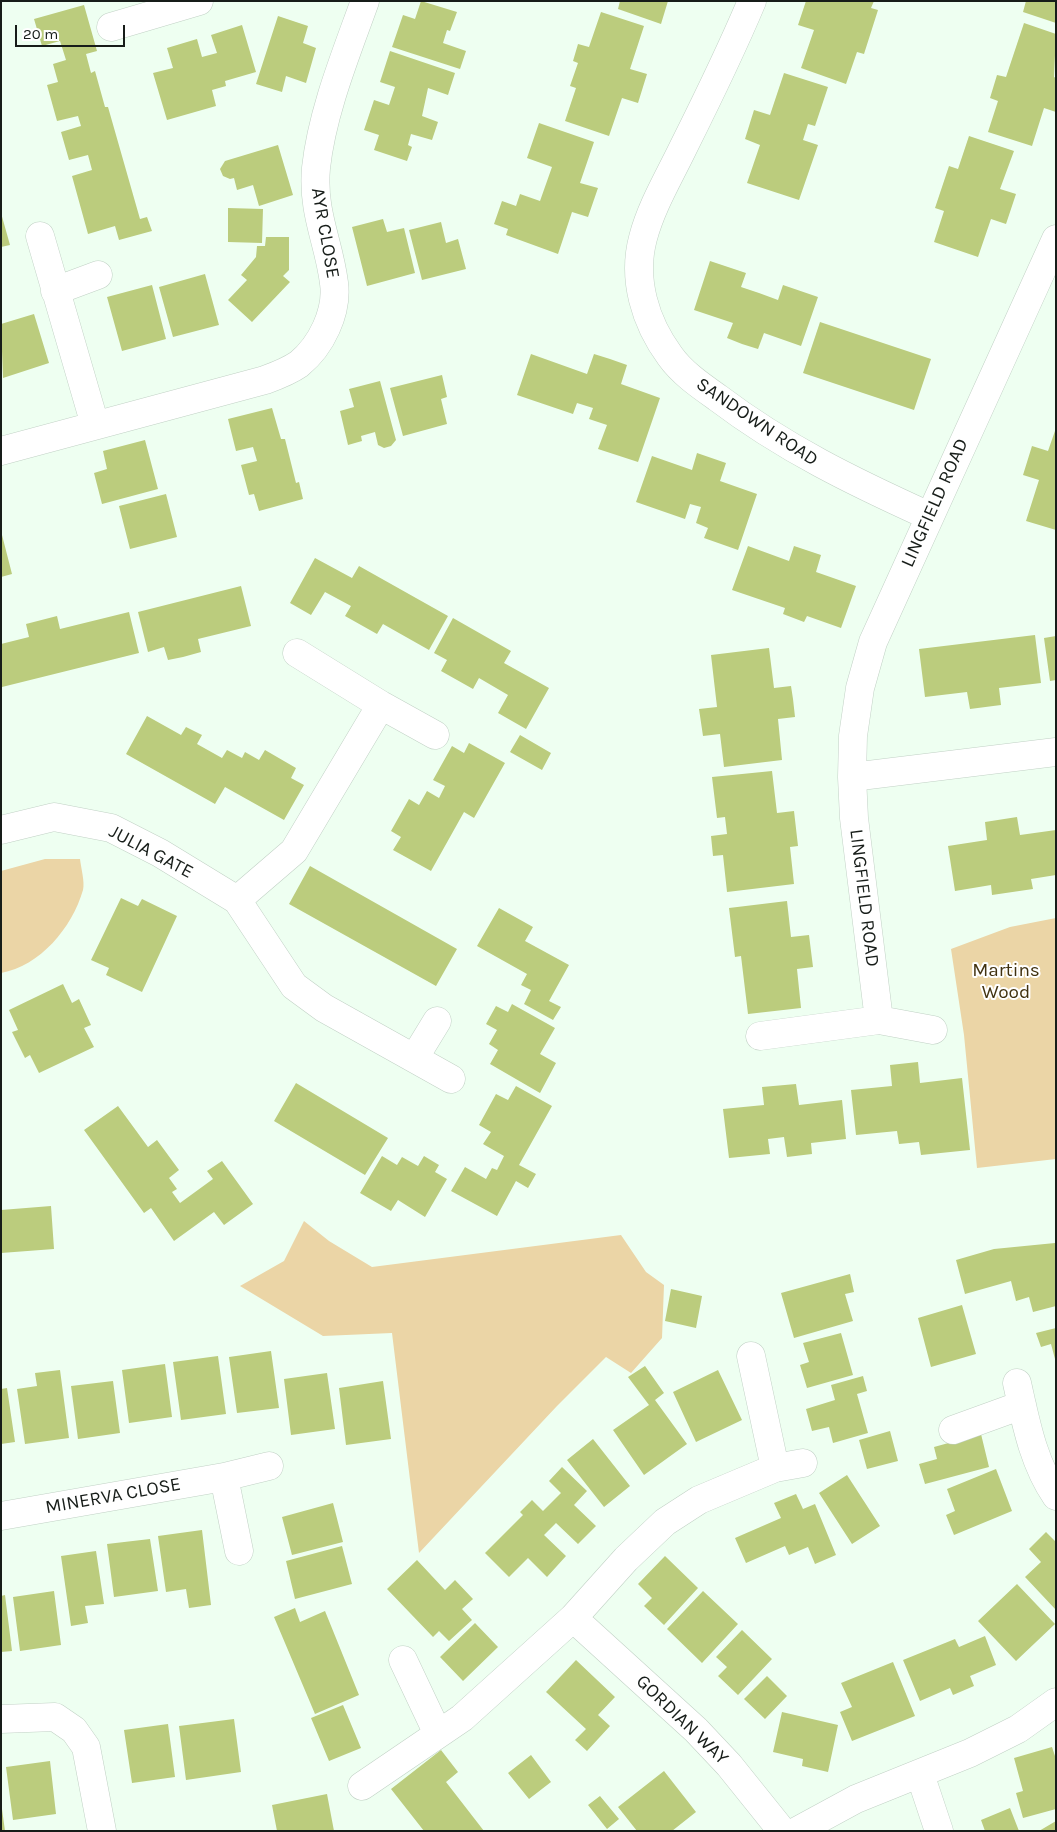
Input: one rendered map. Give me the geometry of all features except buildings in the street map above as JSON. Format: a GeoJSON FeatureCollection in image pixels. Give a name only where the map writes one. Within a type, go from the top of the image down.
{"type":"FeatureCollection","features":[{"type":"Feature","properties":{"kind":"street"},"geometry":{"type":"LineString","coordinates":[[111,27],[158,6],[199,1]]}},
{"type":"Feature","properties":{"kind":"street","name":"SANDOWN ROAD"},"geometry":{"type":"LineString","coordinates":[[752,1],[650,216],[639,258],[639,282],[645,307],[654,331],[670,357],[692,378],[732,409],[789,446],[839,475],[929,516]]}},
{"type":"Feature","properties":{"kind":"street","name":"AYR CLOSE"},"geometry":{"type":"LineString","coordinates":[[1,451],[265,380],[285,372],[300,363],[324,334],[335,286],[316,202],[316,170],[320,142],[358,3]]}},
{"type":"Feature","properties":{"kind":"street"},"geometry":{"type":"LineString","coordinates":[[40,236],[95,425]]}},
{"type":"Feature","properties":{"kind":"street","name":"LINGFIELD ROAD"},"geometry":{"type":"LineString","coordinates":[[879,1020],[854,818],[853,736],[860,688],[873,642],[1056,239]]}},
{"type":"Feature","properties":{"kind":"street"},"geometry":{"type":"LineString","coordinates":[[56,291],[98,275]]}},
{"type":"Feature","properties":{"kind":"street"},"geometry":{"type":"LineString","coordinates":[[297,653],[381,705],[435,735]]}},
{"type":"Feature","properties":{"kind":"street"},"geometry":{"type":"LineString","coordinates":[[237,900],[294,851],[381,705]]}},
{"type":"Feature","properties":{"kind":"street"},"geometry":{"type":"LineString","coordinates":[[852,777],[1056,752]]}},
{"type":"Feature","properties":{"kind":"street","name":"JULIA GATE"},"geometry":{"type":"LineString","coordinates":[[1,830],[54,818],[111,828],[160,854],[237,900],[294,986],[324,1008],[415,1057],[451,1079]]}},
{"type":"Feature","properties":{"kind":"street"},"geometry":{"type":"LineString","coordinates":[[760,1036],[879,1020],[933,1030]]}},
{"type":"Feature","properties":{"kind":"street"},"geometry":{"type":"LineString","coordinates":[[415,1057],[437,1021]]}},
{"type":"Feature","properties":{"kind":"street"},"geometry":{"type":"LineString","coordinates":[[752,1356],[775,1468]]}},
{"type":"Feature","properties":{"kind":"street"},"geometry":{"type":"LineString","coordinates":[[953,1430],[1019,1394],[1028,1436],[1047,1482],[1056,1496]]}},
{"type":"Feature","properties":{"kind":"street"},"geometry":{"type":"LineString","coordinates":[[362,1786],[462,1718],[573,1618],[626,1559],[665,1522],[699,1500],[775,1468],[803,1463]]}},
{"type":"Feature","properties":{"kind":"street","name":"MINERVA CLOSE"},"geometry":{"type":"LineString","coordinates":[[1,1516],[224,1477],[269,1466]]}},
{"type":"Feature","properties":{"kind":"street"},"geometry":{"type":"LineString","coordinates":[[224,1477],[239,1551]]}},
{"type":"Feature","properties":{"kind":"street","name":"GORDIAN WAY"},"geometry":{"type":"LineString","coordinates":[[573,1618],[696,1730],[729,1765],[782,1831]]}},
{"type":"Feature","properties":{"kind":"street"},"geometry":{"type":"LineString","coordinates":[[403,1660],[438,1734]]}},
{"type":"Feature","properties":{"kind":"street"},"geometry":{"type":"LineString","coordinates":[[797,1831],[856,1799],[970,1753],[1018,1729],[1056,1702]]}},
{"type":"Feature","properties":{"kind":"street"},"geometry":{"type":"LineString","coordinates":[[1,1719],[55,1717],[74,1730],[86,1747],[102,1831]]}},
{"type":"Feature","properties":{"kind":"street"},"geometry":{"type":"LineString","coordinates":[[920,1774],[939,1831]]}},
{"type":"Feature","properties":{"kind":"green space"},"geometry":{"type":"Polygon","coordinates":[[[45,859],[80,859],[83,890],[78,904],[63,931],[41,954],[15,969],[1,973],[1,871],[45,859]]]}},
{"type":"Feature","properties":{"kind":"green space","name":"Martins Wood"},"geometry":{"type":"Polygon","coordinates":[[[1056,918],[1056,1159],[977,1168],[964,1035],[951,949],[1010,927],[1056,918]]]}},
{"type":"Feature","properties":{"kind":"green space"},"geometry":{"type":"Polygon","coordinates":[[[304,1221],[329,1241],[372,1267],[621,1235],[646,1272],[664,1285],[662,1338],[631,1373],[606,1357],[557,1406],[419,1553],[392,1333],[323,1336],[240,1286],[284,1261],[304,1221]]]}}]}
